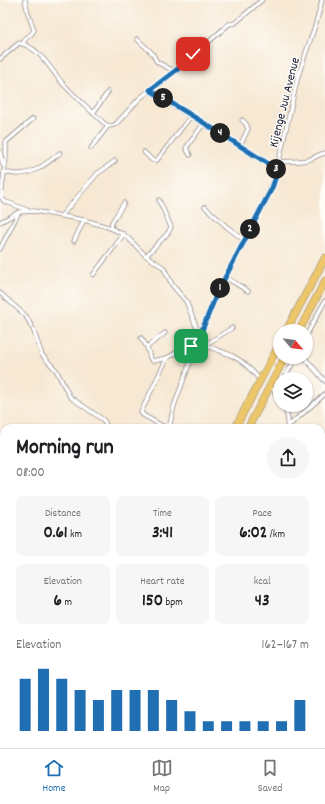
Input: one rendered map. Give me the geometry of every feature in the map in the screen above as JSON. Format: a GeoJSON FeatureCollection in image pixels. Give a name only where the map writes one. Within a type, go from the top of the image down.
{"type":"FeatureCollection","features":[{"type":"Feature","properties":{"kind":"highway"},"geometry":{"type":"LineString","coordinates":[[290,324],[325,258]]}},
{"type":"Feature","properties":{"kind":"highway"},"geometry":{"type":"LineString","coordinates":[[303,324],[325,281]]}},
{"type":"Feature","properties":{"kind":"highway"},"geometry":{"type":"LineString","coordinates":[[237,424],[273,356]]}},
{"type":"Feature","properties":{"kind":"highway"},"geometry":{"type":"LineString","coordinates":[[250,424],[281,364]]}},
{"type":"Feature","properties":{"kind":"street"},"geometry":{"type":"LineString","coordinates":[[23,44],[24,39],[34,30],[25,0]]}},
{"type":"Feature","properties":{"kind":"street"},"geometry":{"type":"LineString","coordinates":[[91,148],[108,126],[116,124],[140,98],[229,24],[236,23],[262,0]]}},
{"type":"Feature","properties":{"kind":"street","name":"Kijenge Juu Avenue"},"geometry":{"type":"LineString","coordinates":[[168,424],[214,299],[272,188],[278,170],[278,162],[298,76],[316,23],[322,0]]}},
{"type":"Feature","properties":{"kind":"street"},"geometry":{"type":"LineString","coordinates":[[137,38],[152,53],[157,62],[174,71]]}},
{"type":"Feature","properties":{"kind":"street"},"geometry":{"type":"LineString","coordinates":[[0,59],[17,44],[23,44],[43,58],[64,85],[108,126]]}},
{"type":"Feature","properties":{"kind":"street"},"geometry":{"type":"LineString","coordinates":[[150,90],[278,170]]}},
{"type":"Feature","properties":{"kind":"street"},"geometry":{"type":"LineString","coordinates":[[93,113],[108,92]]}},
{"type":"Feature","properties":{"kind":"street"},"geometry":{"type":"LineString","coordinates":[[144,152],[152,160],[158,160],[191,116]]}},
{"type":"Feature","properties":{"kind":"street"},"geometry":{"type":"LineString","coordinates":[[33,119],[6,141],[1,199],[17,207],[84,220],[111,228],[124,234],[146,256],[162,266],[173,286],[186,300],[200,336]]}},
{"type":"Feature","properties":{"kind":"street"},"geometry":{"type":"LineString","coordinates":[[240,146],[248,129],[242,120]]}},
{"type":"Feature","properties":{"kind":"street"},"geometry":{"type":"LineString","coordinates":[[190,154],[186,148],[204,123]]}},
{"type":"Feature","properties":{"kind":"street"},"geometry":{"type":"LineString","coordinates":[[0,152],[4,170]]}},
{"type":"Feature","properties":{"kind":"street"},"geometry":{"type":"LineString","coordinates":[[4,170],[15,174],[31,172],[38,169],[60,153]]}},
{"type":"Feature","properties":{"kind":"street"},"geometry":{"type":"LineString","coordinates":[[278,162],[310,160],[318,154],[325,153]]}},
{"type":"Feature","properties":{"kind":"street"},"geometry":{"type":"LineString","coordinates":[[62,215],[93,178],[115,161]]}},
{"type":"Feature","properties":{"kind":"street"},"geometry":{"type":"LineString","coordinates":[[146,256],[170,230],[170,223],[159,200]]}},
{"type":"Feature","properties":{"kind":"street"},"geometry":{"type":"LineString","coordinates":[[111,228],[112,222],[124,203]]}},
{"type":"Feature","properties":{"kind":"street"},"geometry":{"type":"LineString","coordinates":[[205,207],[226,227],[244,240]]}},
{"type":"Feature","properties":{"kind":"street"},"geometry":{"type":"LineString","coordinates":[[0,222],[19,212],[34,211]]}},
{"type":"Feature","properties":{"kind":"street"},"geometry":{"type":"LineString","coordinates":[[0,249],[19,212]]}},
{"type":"Feature","properties":{"kind":"street"},"geometry":{"type":"LineString","coordinates":[[74,241],[84,220]]}},
{"type":"Feature","properties":{"kind":"street"},"geometry":{"type":"LineString","coordinates":[[93,275],[124,234]]}},
{"type":"Feature","properties":{"kind":"street"},"geometry":{"type":"LineString","coordinates":[[225,277],[248,291]]}},
{"type":"Feature","properties":{"kind":"street"},"geometry":{"type":"LineString","coordinates":[[0,293],[26,316],[33,328],[42,355],[56,370],[70,398],[102,419],[105,424]]}},
{"type":"Feature","properties":{"kind":"street"},"geometry":{"type":"LineString","coordinates":[[313,324],[325,301]]}},
{"type":"Feature","properties":{"kind":"street"},"geometry":{"type":"LineString","coordinates":[[205,346],[232,328]]}},
{"type":"Feature","properties":{"kind":"street"},"geometry":{"type":"LineString","coordinates":[[147,347],[165,333]]}},
{"type":"Feature","properties":{"kind":"street"},"geometry":{"type":"LineString","coordinates":[[141,338],[147,347],[151,360],[167,358],[197,343],[237,358],[248,366],[260,380]]}},
{"type":"Feature","properties":{"kind":"street"},"geometry":{"type":"LineString","coordinates":[[160,424],[143,415],[141,412],[167,358]]}},
{"type":"Feature","properties":{"kind":"street"},"geometry":{"type":"LineString","coordinates":[[310,364],[325,381]]}},
{"type":"Feature","properties":{"kind":"street"},"geometry":{"type":"LineString","coordinates":[[270,386],[273,390]]}},
{"type":"Feature","properties":{"kind":"street"},"geometry":{"type":"LineString","coordinates":[[290,424],[325,394]]}},
{"type":"Feature","properties":{"kind":"street"},"geometry":{"type":"LineString","coordinates":[[286,412],[287,424]]}},
{"type":"Feature","properties":{"kind":"route"},"geometry":{"type":"LineString","coordinates":[[191,346],[196,345],[217,293],[272,188],[278,170],[150,90],[179,68],[193,54]]}}]}
